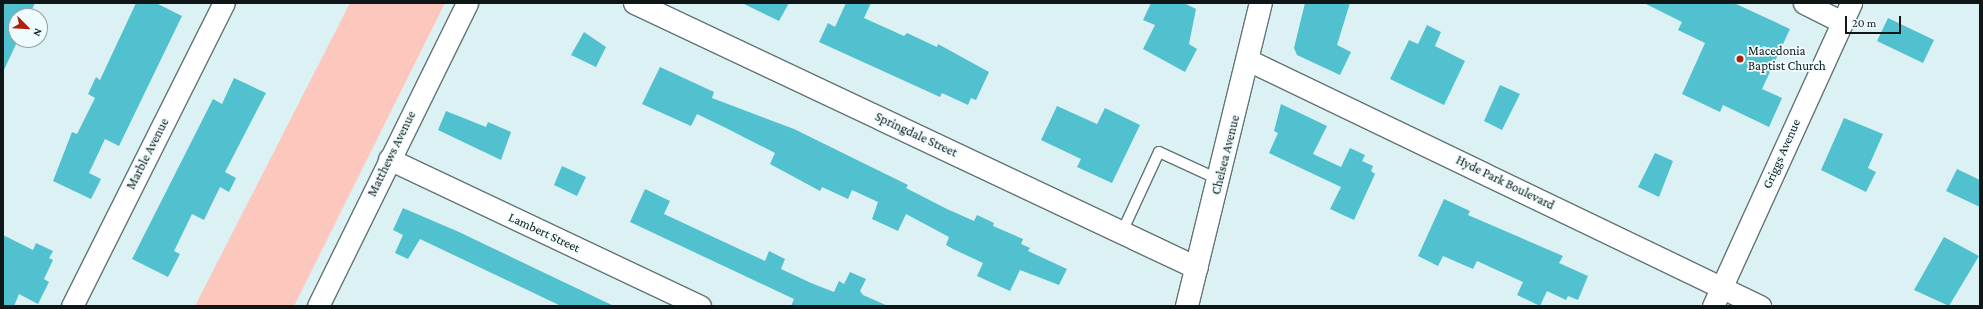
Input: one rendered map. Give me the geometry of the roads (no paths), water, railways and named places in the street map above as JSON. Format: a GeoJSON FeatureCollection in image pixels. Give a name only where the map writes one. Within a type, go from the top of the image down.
{"type":"FeatureCollection","features":[{"type":"Feature","properties":{"kind":"street","name":"Marble Avenue"},"geometry":{"type":"LineString","coordinates":[[72,306],[224,3]]}},
{"type":"Feature","properties":{"kind":"street","name":"Matthews Avenue"},"geometry":{"type":"LineString","coordinates":[[318,306],[467,3]]}},
{"type":"Feature","properties":{"kind":"street","name":"Springdale Street"},"geometry":{"type":"LineString","coordinates":[[635,3],[1197,268]]}},
{"type":"Feature","properties":{"kind":"street","name":"Chelsea Avenue"},"geometry":{"type":"LineString","coordinates":[[1188,306],[1250,61],[1261,3]]}},
{"type":"Feature","properties":{"kind":"street"},"geometry":{"type":"LineString","coordinates":[[1804,3],[1842,22]]}},
{"type":"Feature","properties":{"kind":"street","name":"Griggs Avenue"},"geometry":{"type":"LineString","coordinates":[[1713,306],[1851,3]]}},
{"type":"Feature","properties":{"kind":"street","name":"Hyde Park Boulevard"},"geometry":{"type":"LineString","coordinates":[[1250,61],[1760,306]]}},
{"type":"Feature","properties":{"kind":"street","name":"Lambert Street"},"geometry":{"type":"LineString","coordinates":[[389,159],[700,306]]}},
{"type":"Feature","properties":{"kind":"lane"},"geometry":{"type":"LineString","coordinates":[[1122,232],[1159,152],[1220,180]]}},
{"type":"Feature","properties":{"kind":"place","name":"Macedonia Baptist Church"},"geometry":{"type":"Point","coordinates":[1740,59]}}]}
